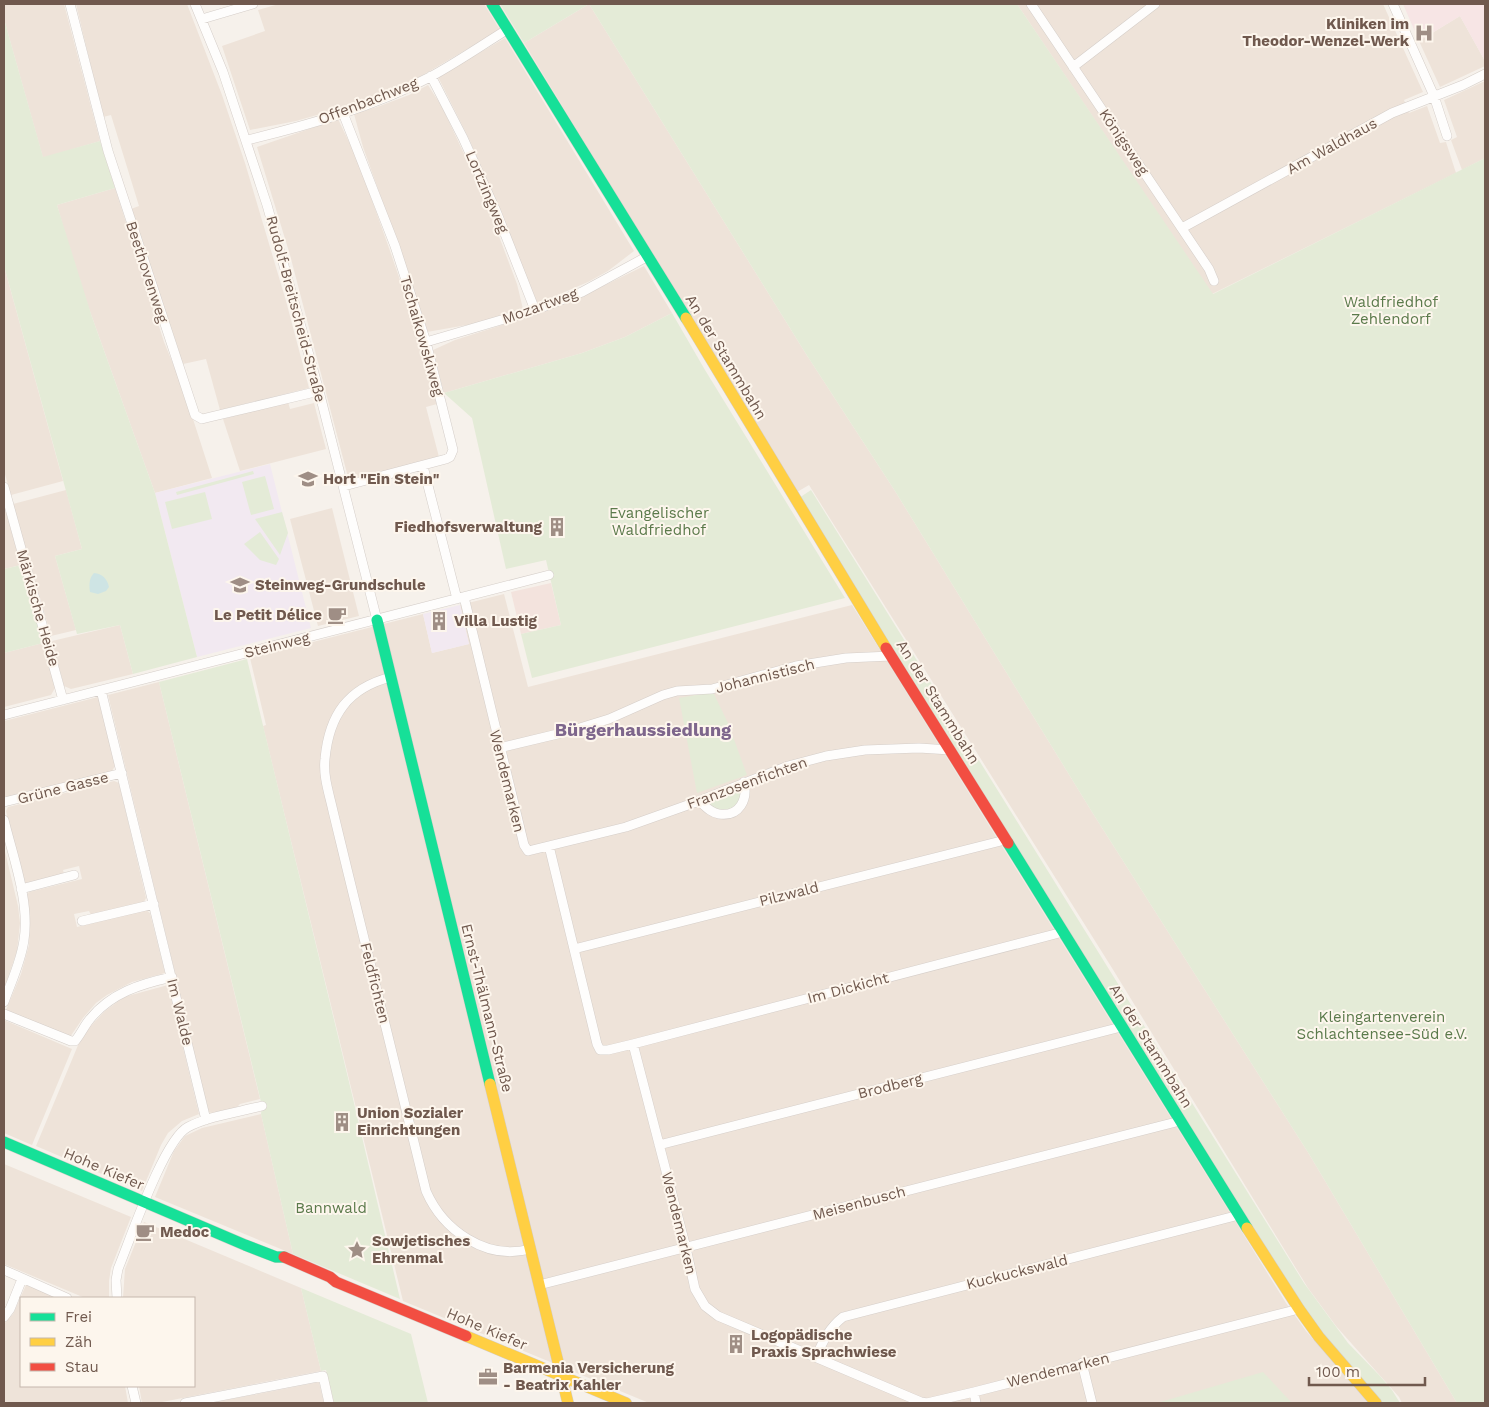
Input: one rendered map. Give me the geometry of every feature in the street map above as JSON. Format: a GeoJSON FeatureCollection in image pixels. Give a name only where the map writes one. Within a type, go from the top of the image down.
{"type":"FeatureCollection","features":[{"type":"Feature","properties":{"kind":"street","name":"Beethovenweg"},"geometry":{"type":"LineString","coordinates":[[70,4],[108,151],[195,415],[202,419],[319,391]]}},
{"type":"Feature","properties":{"kind":"street","name":"Rudolf-Breitscheid-Straße"},"geometry":{"type":"LineString","coordinates":[[195,4],[247,140],[268,205],[344,486],[377,620]]}},
{"type":"Feature","properties":{"kind":"street"},"geometry":{"type":"LineString","coordinates":[[202,19],[253,4]]}},
{"type":"Feature","properties":{"kind":"street","name":"An der Stammbahn"},"geometry":{"type":"LineString","coordinates":[[492,4],[648,256],[891,656],[1239,1215],[1299,1309],[1328,1349],[1376,1403]]}},
{"type":"Feature","properties":{"kind":"street","name":"Königsweg"},"geometry":{"type":"LineString","coordinates":[[1031,4],[1182,228],[1209,269],[1214,281]]}},
{"type":"Feature","properties":{"kind":"street"},"geometry":{"type":"LineString","coordinates":[[1073,67],[1155,4]]}},
{"type":"Feature","properties":{"kind":"street"},"geometry":{"type":"LineString","coordinates":[[1393,4],[1434,96],[1447,136]]}},
{"type":"Feature","properties":{"kind":"street","name":"Offenbachweg"},"geometry":{"type":"LineString","coordinates":[[247,140],[344,113],[386,97],[431,76],[508,30]]}},
{"type":"Feature","properties":{"kind":"street","name":"Am Waldhaus"},"geometry":{"type":"LineString","coordinates":[[1182,228],[1392,113],[1463,85],[1485,74]]}},
{"type":"Feature","properties":{"kind":"street","name":"Lortzingweg"},"geometry":{"type":"LineString","coordinates":[[431,76],[471,154],[535,310]]}},
{"type":"Feature","properties":{"kind":"street","name":"Tschaikowskiweg"},"geometry":{"type":"LineString","coordinates":[[344,113],[395,246],[426,342],[453,450],[450,457],[446,460],[344,486]]}},
{"type":"Feature","properties":{"kind":"street","name":"Mozartweg"},"geometry":{"type":"LineString","coordinates":[[426,342],[535,310],[582,292],[648,256]]}},
{"type":"Feature","properties":{"kind":"street","name":"Wendemarken"},"geometry":{"type":"LineString","coordinates":[[422,466],[460,598],[525,849],[533,851],[549,846]]}},
{"type":"Feature","properties":{"kind":"street","name":"Märkische Heide"},"geometry":{"type":"LineString","coordinates":[[4,487],[6,503],[63,700]]}},
{"type":"Feature","properties":{"kind":"street","name":"Steinweg"},"geometry":{"type":"LineString","coordinates":[[4,715],[550,575]]}},
{"type":"Feature","properties":{"kind":"street","name":"Ernst-Thälmann-Straße"},"geometry":{"type":"LineString","coordinates":[[377,620],[568,1403]]}},
{"type":"Feature","properties":{"kind":"street","name":"Johannistisch"},"geometry":{"type":"LineString","coordinates":[[499,748],[547,738],[594,724],[677,691],[712,689],[796,666],[846,658],[891,656]]}},
{"type":"Feature","properties":{"kind":"street","name":"Feldfichten"},"geometry":{"type":"LineString","coordinates":[[391,677],[364,686],[349,698],[336,716],[328,737],[324,775],[426,1191],[438,1214],[452,1228],[476,1244],[494,1250],[510,1251],[530,1248]]}},
{"type":"Feature","properties":{"kind":"street","name":"Im Walde"},"geometry":{"type":"LineString","coordinates":[[101,690],[206,1120]]}},
{"type":"Feature","properties":{"kind":"street","name":"Franzosenfichten"},"geometry":{"type":"LineString","coordinates":[[549,846],[626,827],[788,766],[865,750],[919,748],[950,750]]}},
{"type":"Feature","properties":{"kind":"street","name":"Grüne Gasse"},"geometry":{"type":"LineString","coordinates":[[4,802],[122,773]]}},
{"type":"Feature","properties":{"kind":"street"},"geometry":{"type":"LineString","coordinates":[[699,801],[710,811],[718,814],[734,812],[745,799],[744,782]]}},
{"type":"Feature","properties":{"kind":"street"},"geometry":{"type":"LineString","coordinates":[[4,820],[24,908],[24,940],[18,964],[4,1002]]}},
{"type":"Feature","properties":{"kind":"street","name":"Pilzwald"},"geometry":{"type":"LineString","coordinates":[[574,949],[1005,840]]}},
{"type":"Feature","properties":{"kind":"street"},"geometry":{"type":"LineString","coordinates":[[549,846],[597,1044],[600,1050],[633,1044]]}},
{"type":"Feature","properties":{"kind":"street"},"geometry":{"type":"LineString","coordinates":[[21,889],[74,875]]}},
{"type":"Feature","properties":{"kind":"street"},"geometry":{"type":"LineString","coordinates":[[82,921],[154,904]]}},
{"type":"Feature","properties":{"kind":"street","name":"Im Dickicht"},"geometry":{"type":"LineString","coordinates":[[633,1044],[1063,932]]}},
{"type":"Feature","properties":{"kind":"street"},"geometry":{"type":"LineString","coordinates":[[4,1014],[70,1041],[75,1041],[90,1018],[113,998],[142,984],[172,977]]}},
{"type":"Feature","properties":{"kind":"street","name":"Brodberg"},"geometry":{"type":"LineString","coordinates":[[659,1145],[1121,1027]]}},
{"type":"Feature","properties":{"kind":"street","name":"Wendemarken"},"geometry":{"type":"LineString","coordinates":[[633,1044],[695,1289],[705,1306],[718,1316],[921,1402],[927,1403],[974,1392],[1299,1309]]}},
{"type":"Feature","properties":{"kind":"street"},"geometry":{"type":"LineString","coordinates":[[116,1297],[118,1269],[144,1202],[170,1146],[176,1138],[188,1127],[206,1120],[262,1106]]}},
{"type":"Feature","properties":{"kind":"street","name":"Meisenbusch"},"geometry":{"type":"LineString","coordinates":[[539,1285],[1180,1121]]}},
{"type":"Feature","properties":{"kind":"street","name":"Hohe Kiefer"},"geometry":{"type":"LineString","coordinates":[[4,1142],[276,1257],[282,1262],[329,1282],[336,1282],[488,1345],[561,1378],[626,1403]]}},
{"type":"Feature","properties":{"kind":"street","name":"Kuckuckswald"},"geometry":{"type":"LineString","coordinates":[[816,1357],[832,1326],[842,1317],[1239,1215]]}},
{"type":"Feature","properties":{"kind":"street"},"geometry":{"type":"LineString","coordinates":[[4,1270],[66,1297]]}},
{"type":"Feature","properties":{"kind":"street"},"geometry":{"type":"LineString","coordinates":[[4,1317],[10,1309],[22,1279]]}},
{"type":"Feature","properties":{"kind":"street"},"geometry":{"type":"LineString","coordinates":[[1082,1363],[1092,1403]]}},
{"type":"Feature","properties":{"kind":"street"},"geometry":{"type":"LineString","coordinates":[[184,1403],[323,1376],[329,1403]]}},
{"type":"Feature","properties":{"kind":"street"},"geometry":{"type":"LineString","coordinates":[[132,1387],[136,1403]]}},
{"type":"Feature","properties":{"kind":"street"},"geometry":{"type":"LineString","coordinates":[[974,1392],[976,1403]]}},
{"type":"Feature","properties":{"kind":"shaded area"},"geometry":{"type":"Polygon","coordinates":[[[4,4],[64,4],[100,141],[43,158],[4,19],[4,4]]]}},
{"type":"Feature","properties":{"kind":"shaded area"},"geometry":{"type":"Polygon","coordinates":[[[76,4],[187,4],[222,95],[245,163],[286,301],[309,388],[220,410],[206,359],[183,364],[131,209],[139,206],[111,115],[103,117],[76,4]]]}},
{"type":"Feature","properties":{"kind":"shaded area"},"geometry":{"type":"Polygon","coordinates":[[[279,4],[484,4],[500,30],[416,79],[389,91],[296,121],[250,130],[222,46],[265,31],[258,10],[279,4]]]}},
{"type":"Feature","properties":{"kind":"shaded area"},"geometry":{"type":"Polygon","coordinates":[[[589,4],[806,354],[895,491],[1092,812],[1309,1154],[1457,1403],[1402,1403],[1399,1397],[1336,1326],[1308,1288],[1112,968],[809,485],[797,492],[524,43],[589,4]]]}},
{"type":"Feature","properties":{"kind":"shaded area"},"geometry":{"type":"Polygon","coordinates":[[[1017,4],[1383,4],[1423,92],[1404,100],[1409,113],[1427,106],[1440,143],[1446,142],[1456,173],[1212,294],[1017,4]]]}},
{"type":"Feature","properties":{"kind":"shaded area","name":"Kliniken im Theodor-Wenzel-Werk"},"geometry":{"type":"Polygon","coordinates":[[[1403,4],[1485,4],[1485,61],[1460,16],[1419,41],[1403,4]]]}},
{"type":"Feature","properties":{"kind":"shaded area"},"geometry":{"type":"Polygon","coordinates":[[[1460,16],[1485,61],[1485,66],[1440,87],[1419,41],[1460,16]]]}},
{"type":"Feature","properties":{"kind":"shaded area"},"geometry":{"type":"Polygon","coordinates":[[[505,38],[634,251],[608,271],[588,282],[539,303],[536,303],[470,141],[438,77],[505,38]]]}},
{"type":"Feature","properties":{"kind":"shaded area"},"geometry":{"type":"Polygon","coordinates":[[[1485,81],[1485,158],[1462,170],[1451,140],[1457,137],[1444,100],[1485,81]]]}},
{"type":"Feature","properties":{"kind":"shaded area"},"geometry":{"type":"Polygon","coordinates":[[[428,85],[442,107],[483,194],[517,284],[523,309],[478,323],[427,332],[363,147],[354,114],[409,95],[428,85]]]}},
{"type":"Feature","properties":{"kind":"shaded area"},"geometry":{"type":"Polygon","coordinates":[[[338,119],[358,161],[411,312],[437,404],[426,407],[439,457],[349,481],[290,255],[257,147],[338,119]]]}},
{"type":"Feature","properties":{"kind":"shaded area"},"geometry":{"type":"Polygon","coordinates":[[[115,188],[164,342],[183,388],[212,478],[155,493],[77,275],[57,205],[115,188]]]}},
{"type":"Feature","properties":{"kind":"shaded area"},"geometry":{"type":"Polygon","coordinates":[[[4,266],[63,481],[11,495],[4,471],[4,266]]]}},
{"type":"Feature","properties":{"kind":"shaded area"},"geometry":{"type":"Polygon","coordinates":[[[644,266],[672,313],[625,337],[582,353],[444,393],[433,350],[455,340],[543,312],[593,291],[644,266]]]}},
{"type":"Feature","properties":{"kind":"shaded area"},"geometry":{"type":"Polygon","coordinates":[[[288,402],[290,409],[314,403],[326,449],[240,471],[223,419],[288,402]]]}},
{"type":"Feature","properties":{"kind":"shaded area","name":"Steinweg-Grundschule"},"geometry":{"type":"Polygon","coordinates":[[[270,464],[311,628],[197,657],[155,493],[270,464]]]}},
{"type":"Feature","properties":{"kind":"shaded area"},"geometry":{"type":"Polygon","coordinates":[[[66,490],[82,549],[55,556],[76,630],[51,636],[13,504],[66,490]]]}},
{"type":"Feature","properties":{"kind":"shaded area"},"geometry":{"type":"Polygon","coordinates":[[[332,508],[359,616],[318,626],[290,519],[332,508]]]}},
{"type":"Feature","properties":{"kind":"shaded area"},"geometry":{"type":"Polygon","coordinates":[[[4,511],[6,512],[21,565],[4,569],[4,511]]]}},
{"type":"Feature","properties":{"kind":"shaded area"},"geometry":{"type":"Polygon","coordinates":[[[94,573],[102,575],[105,579],[109,587],[106,591],[98,594],[90,592],[91,577],[94,573]]]}},
{"type":"Feature","properties":{"kind":"shaded area"},"geometry":{"type":"Polygon","coordinates":[[[551,583],[561,625],[521,634],[511,592],[551,583]]]}},
{"type":"Feature","properties":{"kind":"shaded area","name":"Bürgerhaussiedlung"},"geometry":{"type":"Polygon","coordinates":[[[504,594],[528,687],[852,605],[1286,1303],[1306,1331],[1368,1403],[649,1403],[403,1301],[263,726],[266,725],[250,658],[423,614],[432,653],[469,644],[460,605],[504,594]]]}},
{"type":"Feature","properties":{"kind":"shaded area"},"geometry":{"type":"Polygon","coordinates":[[[460,605],[469,644],[432,653],[423,614],[460,605]]]}},
{"type":"Feature","properties":{"kind":"shaded area"},"geometry":{"type":"Polygon","coordinates":[[[120,625],[133,674],[71,689],[64,686],[52,641],[120,625]]]}},
{"type":"Feature","properties":{"kind":"shaded area"},"geometry":{"type":"Polygon","coordinates":[[[43,643],[55,688],[51,695],[4,707],[4,653],[43,643]]]}},
{"type":"Feature","properties":{"kind":"shaded area"},"geometry":{"type":"Polygon","coordinates":[[[159,682],[260,1099],[213,1114],[209,1112],[203,1089],[108,695],[159,682]]]}},
{"type":"Feature","properties":{"kind":"shaded area"},"geometry":{"type":"Polygon","coordinates":[[[98,697],[115,766],[112,771],[6,797],[4,795],[4,721],[98,697]]]}},
{"type":"Feature","properties":{"kind":"shaded area"},"geometry":{"type":"Polygon","coordinates":[[[114,781],[119,783],[146,898],[144,902],[91,915],[89,911],[74,914],[77,927],[146,910],[150,913],[165,973],[132,982],[107,995],[96,1003],[70,1037],[6,1010],[21,974],[29,945],[30,916],[26,896],[29,892],[82,879],[79,866],[63,870],[64,874],[27,884],[23,881],[6,811],[8,807],[114,781]]]}},
{"type":"Feature","properties":{"kind":"shaded area"},"geometry":{"type":"Polygon","coordinates":[[[4,847],[18,906],[20,923],[17,951],[4,989],[4,847]]]}},
{"type":"Feature","properties":{"kind":"shaded area"},"geometry":{"type":"Polygon","coordinates":[[[168,985],[199,1114],[182,1121],[168,1133],[142,1191],[36,1146],[81,1038],[88,1029],[105,1011],[124,997],[168,985]]]}},
{"type":"Feature","properties":{"kind":"shaded area"},"geometry":{"type":"Polygon","coordinates":[[[4,1020],[72,1049],[32,1145],[4,1133],[4,1020]]]}},
{"type":"Feature","properties":{"kind":"shaded area"},"geometry":{"type":"Polygon","coordinates":[[[261,1114],[293,1254],[155,1197],[174,1151],[185,1136],[202,1128],[261,1114]]]}},
{"type":"Feature","properties":{"kind":"shaded area"},"geometry":{"type":"Polygon","coordinates":[[[4,1164],[131,1217],[111,1268],[109,1297],[83,1297],[4,1264],[4,1164]]]}},
{"type":"Feature","properties":{"kind":"shaded area"},"geometry":{"type":"Polygon","coordinates":[[[144,1222],[301,1288],[321,1371],[157,1403],[142,1403],[139,1387],[195,1387],[195,1297],[123,1297],[125,1269],[144,1222]]]}},
{"type":"Feature","properties":{"kind":"shaded area"},"geometry":{"type":"Polygon","coordinates":[[[26,1285],[56,1297],[21,1297],[26,1285]]]}},
{"type":"Feature","properties":{"kind":"shaded area"},"geometry":{"type":"Polygon","coordinates":[[[20,1298],[20,1387],[125,1387],[128,1403],[4,1403],[4,1324],[13,1314],[20,1298]]]}},
{"type":"Feature","properties":{"kind":"shaded area"},"geometry":{"type":"Polygon","coordinates":[[[319,1382],[324,1403],[211,1403],[319,1382]]]}},
{"type":"Feature","properties":{"kind":"green space"},"geometry":{"type":"Polygon","coordinates":[[[500,4],[589,4],[524,43],[500,4]]]}},
{"type":"Feature","properties":{"kind":"green space"},"geometry":{"type":"Polygon","coordinates":[[[589,4],[1017,4],[1213,294],[1485,158],[1485,1403],[1457,1403],[1309,1154],[1092,812],[895,491],[806,354],[589,4]]]}},
{"type":"Feature","properties":{"kind":"green space"},"geometry":{"type":"Polygon","coordinates":[[[4,19],[43,157],[100,141],[115,188],[57,205],[92,317],[155,493],[197,657],[133,674],[120,625],[77,634],[55,556],[82,549],[4,266],[4,19]]]}},
{"type":"Feature","properties":{"kind":"green space","name":"Evangelischer Waldfriedhof"},"geometry":{"type":"Polygon","coordinates":[[[672,313],[845,598],[532,678],[521,634],[561,625],[546,560],[506,569],[472,418],[444,393],[582,353],[625,337],[672,313]]]}},
{"type":"Feature","properties":{"kind":"green space"},"geometry":{"type":"Polygon","coordinates":[[[253,471],[254,474],[177,495],[176,492],[253,471]]]}},
{"type":"Feature","properties":{"kind":"green space"},"geometry":{"type":"Polygon","coordinates":[[[265,476],[274,509],[251,515],[242,482],[265,476]]]}},
{"type":"Feature","properties":{"kind":"green space"},"geometry":{"type":"Polygon","coordinates":[[[811,490],[1304,1283],[1348,1343],[1380,1376],[1400,1403],[1376,1403],[1328,1349],[796,500],[811,490]]]}},
{"type":"Feature","properties":{"kind":"green space"},"geometry":{"type":"Polygon","coordinates":[[[205,492],[212,519],[172,529],[165,502],[205,492]]]}},
{"type":"Feature","properties":{"kind":"green space"},"geometry":{"type":"Polygon","coordinates":[[[282,512],[288,533],[280,555],[255,519],[282,512]]]}},
{"type":"Feature","properties":{"kind":"green space"},"geometry":{"type":"Polygon","coordinates":[[[260,532],[279,559],[276,565],[260,560],[244,544],[260,532]]]}},
{"type":"Feature","properties":{"kind":"green space"},"geometry":{"type":"Polygon","coordinates":[[[21,565],[43,643],[4,653],[4,569],[21,565]]]}},
{"type":"Feature","properties":{"kind":"green space","name":"Bannwald"},"geometry":{"type":"Polygon","coordinates":[[[247,659],[400,1299],[293,1254],[261,1114],[262,1106],[159,682],[247,659]]]}},
{"type":"Feature","properties":{"kind":"green space"},"geometry":{"type":"Polygon","coordinates":[[[713,692],[728,723],[747,775],[697,793],[679,698],[713,692]]]}},
{"type":"Feature","properties":{"kind":"green space"},"geometry":{"type":"Polygon","coordinates":[[[743,788],[744,797],[733,808],[717,811],[707,803],[743,788]]]}},
{"type":"Feature","properties":{"kind":"green space"},"geometry":{"type":"Polygon","coordinates":[[[301,1288],[411,1334],[428,1403],[334,1403],[326,1370],[321,1371],[301,1288]]]}},
{"type":"Feature","properties":{"kind":"green space"},"geometry":{"type":"Polygon","coordinates":[[[1263,1372],[1292,1403],[1157,1403],[1263,1372]]]}},
{"type":"Feature","properties":{"kind":"traffic: fast"},"geometry":{"type":"LineString","coordinates":[[492,4],[686,318]]}},
{"type":"Feature","properties":{"kind":"traffic: fast"},"geometry":{"type":"LineString","coordinates":[[377,620],[490,1084]]}},
{"type":"Feature","properties":{"kind":"traffic: fast"},"geometry":{"type":"LineString","coordinates":[[1008,843],[1247,1228]]}},
{"type":"Feature","properties":{"kind":"traffic: fast"},"geometry":{"type":"LineString","coordinates":[[4,1142],[245,1245],[276,1257],[284,1257]]}},
{"type":"Feature","properties":{"kind":"traffic: slow"},"geometry":{"type":"LineString","coordinates":[[686,318],[886,648]]}},
{"type":"Feature","properties":{"kind":"traffic: slow"},"geometry":{"type":"LineString","coordinates":[[490,1084],[568,1403]]}},
{"type":"Feature","properties":{"kind":"traffic: slow"},"geometry":{"type":"LineString","coordinates":[[1247,1228],[1319,1337],[1376,1403]]}},
{"type":"Feature","properties":{"kind":"traffic: slow"},"geometry":{"type":"LineString","coordinates":[[466,1336],[626,1403]]}},
{"type":"Feature","properties":{"kind":"traffic: jam"},"geometry":{"type":"LineString","coordinates":[[886,648],[1008,843]]}},
{"type":"Feature","properties":{"kind":"traffic: jam"},"geometry":{"type":"LineString","coordinates":[[284,1257],[330,1277],[336,1282],[466,1336]]}},
{"type":"Feature","properties":{"kind":"place","name":"Kliniken im Theodor-Wenzel-Werk"},"geometry":{"type":"Point","coordinates":[1424,33]}},
{"type":"Feature","properties":{"kind":"place","name":"Hort \"Ein Stein\""},"geometry":{"type":"Point","coordinates":[308,479]}},
{"type":"Feature","properties":{"kind":"place","name":"Fiedhofsverwaltung"},"geometry":{"type":"Point","coordinates":[557,527]}},
{"type":"Feature","properties":{"kind":"place","name":"Steinweg-Grundschule"},"geometry":{"type":"Point","coordinates":[240,585]}},
{"type":"Feature","properties":{"kind":"place","name":"Le Petit Délice"},"geometry":{"type":"Point","coordinates":[337,615]}},
{"type":"Feature","properties":{"kind":"place","name":"Villa Lustig"},"geometry":{"type":"Point","coordinates":[439,621]}},
{"type":"Feature","properties":{"kind":"place","name":"Union Sozialer Einrichtungen"},"geometry":{"type":"Point","coordinates":[342,1122]}},
{"type":"Feature","properties":{"kind":"place","name":"Medoc"},"geometry":{"type":"Point","coordinates":[145,1232]}},
{"type":"Feature","properties":{"kind":"place","name":"Sowjetisches Ehrenmal"},"geometry":{"type":"Point","coordinates":[357,1250]}},
{"type":"Feature","properties":{"kind":"place","name":"Logopädische Praxis Sprachwiese"},"geometry":{"type":"Point","coordinates":[736,1344]}},
{"type":"Feature","properties":{"kind":"place","name":"Barmenia Versicherung - Beatrix Kahler"},"geometry":{"type":"Point","coordinates":[488,1377]}},
{"type":"Feature","properties":{"kind":"district","name":"Bürgerhaussiedlung"},"geometry":{"type":"Point","coordinates":[643,729]}},
{"type":"Feature","properties":{"kind":"park label","name":"Waldfriedhof Zehlendorf"},"geometry":{"type":"Point","coordinates":[1391,310]}},
{"type":"Feature","properties":{"kind":"park label","name":"Kleingartenverein Schlachtensee-Süd e.V."},"geometry":{"type":"Point","coordinates":[1382,1026]}}]}
